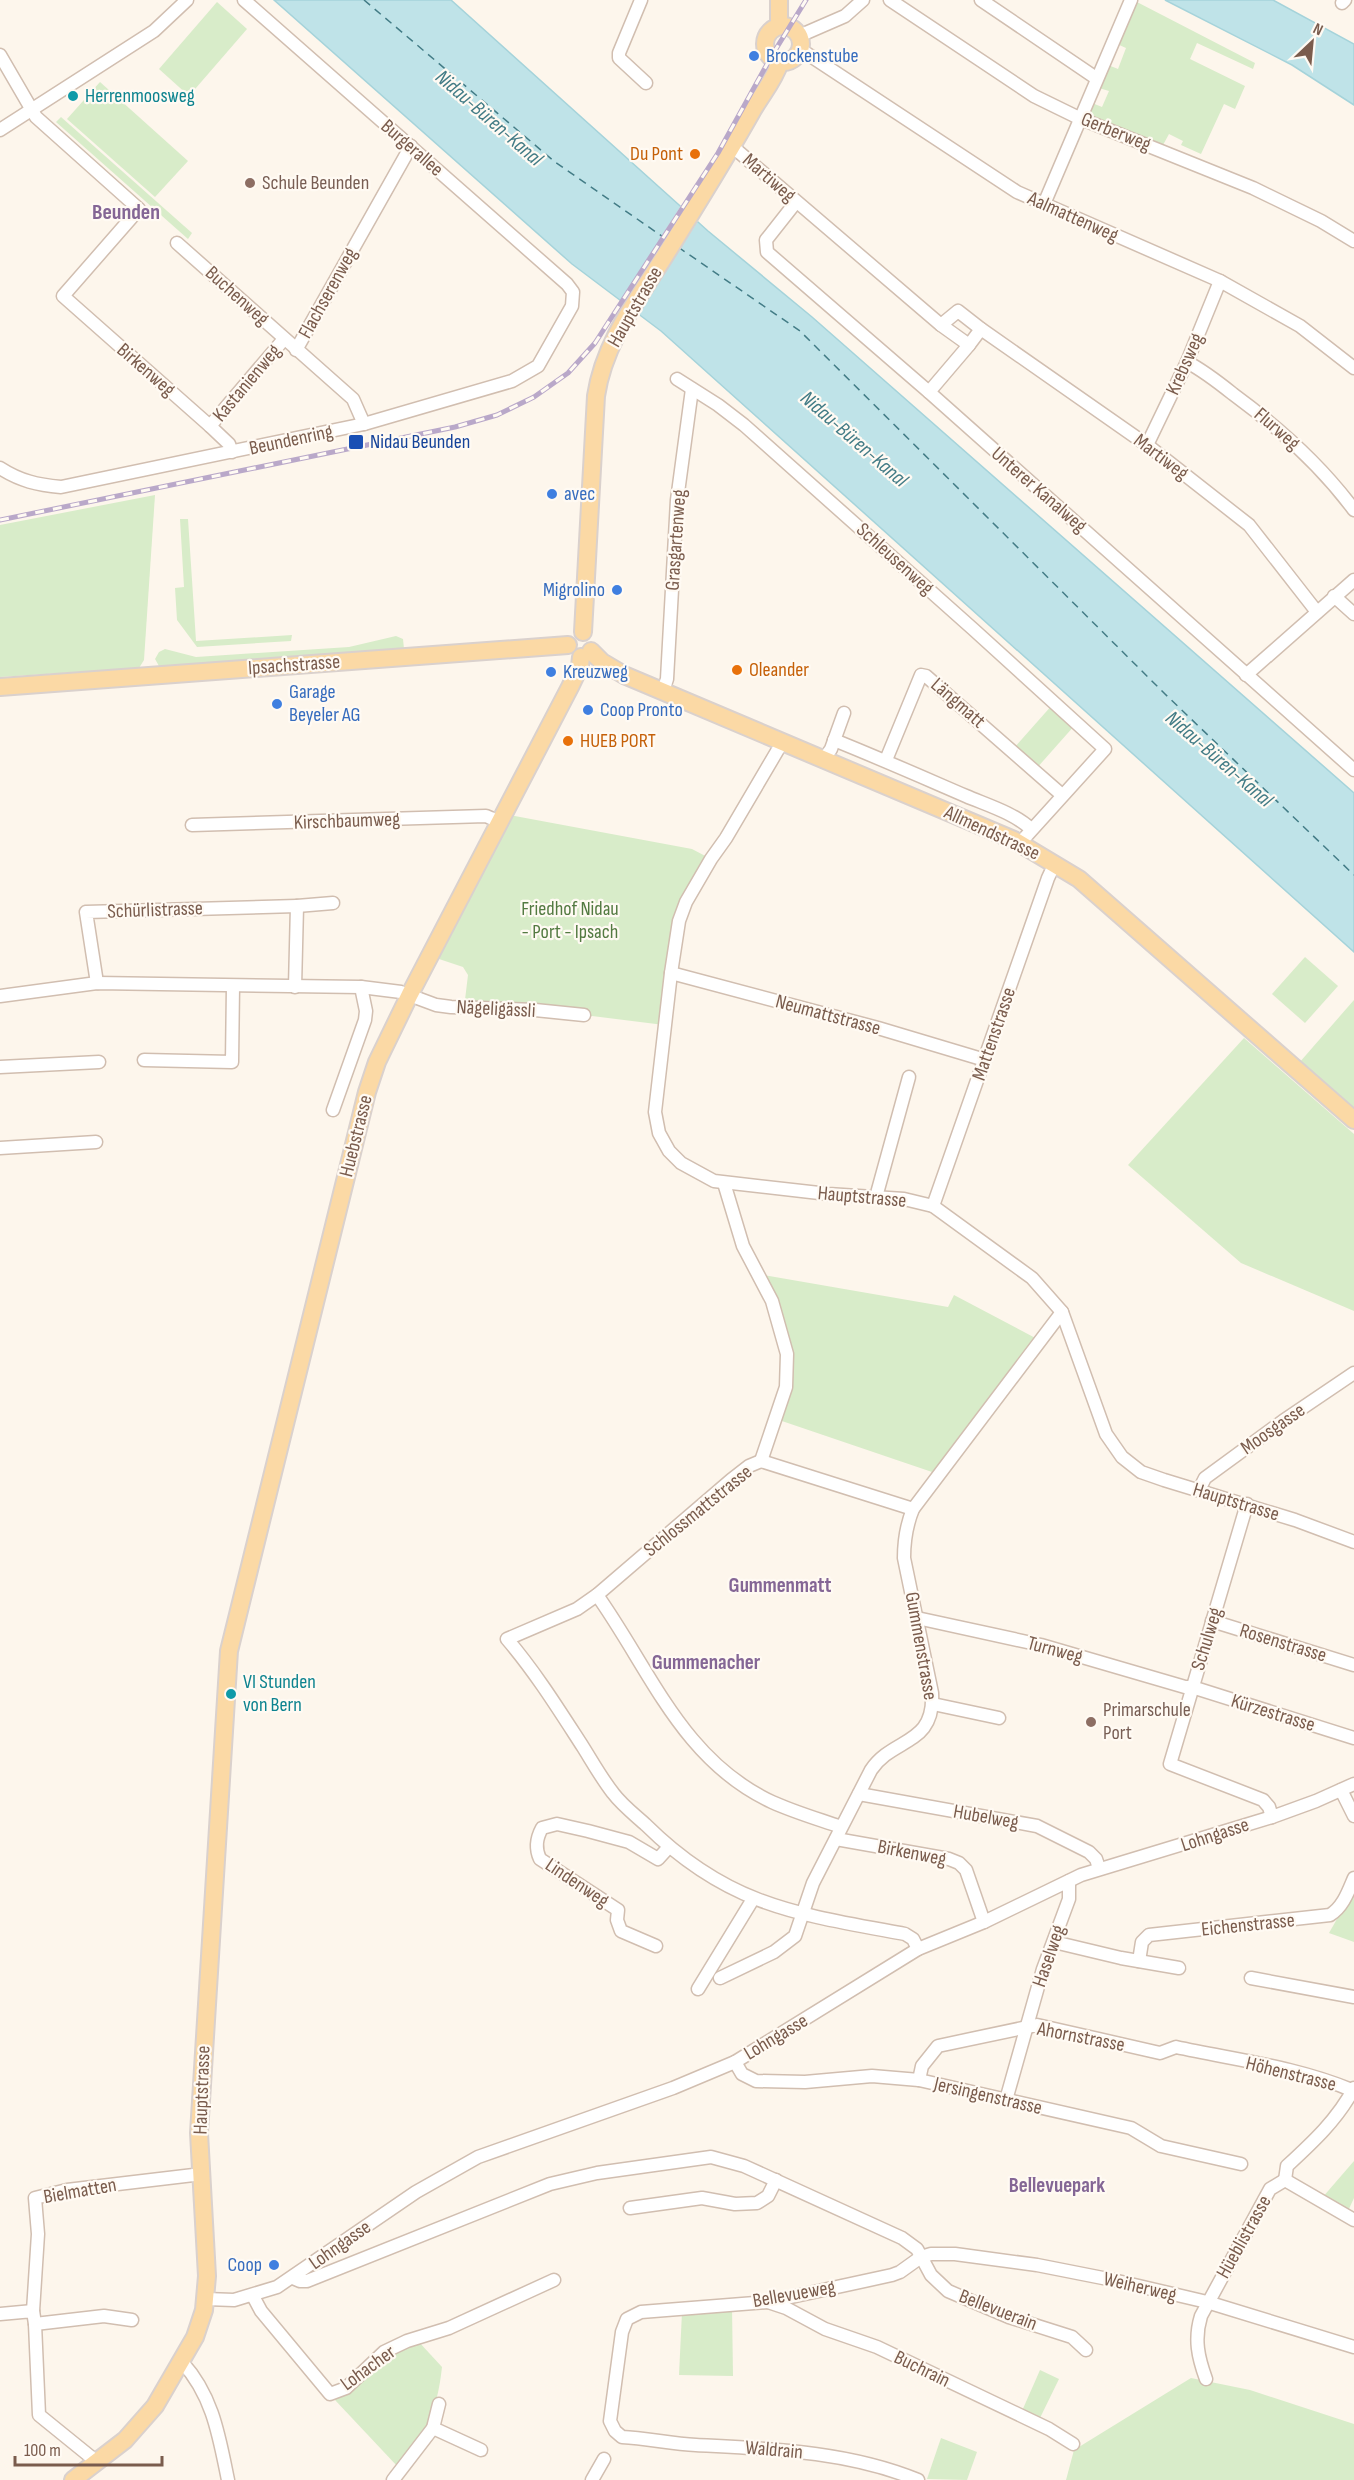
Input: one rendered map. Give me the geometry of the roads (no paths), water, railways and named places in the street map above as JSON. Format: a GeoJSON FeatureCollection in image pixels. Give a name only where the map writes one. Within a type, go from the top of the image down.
{"type":"FeatureCollection","features":[{"type":"Feature","properties":{"kind":"main road"},"geometry":{"type":"LineString","coordinates":[[779,0],[779,26]]}},
{"type":"Feature","properties":{"kind":"main road"},"geometry":{"type":"LineString","coordinates":[[779,26],[789,27],[799,42],[790,60],[780,62],[771,57],[765,43],[769,32],[779,26]]}},
{"type":"Feature","properties":{"kind":"main road","name":"Hauptstrasse"},"geometry":{"type":"LineString","coordinates":[[583,632],[596,396],[601,372],[621,326],[733,147],[772,82],[780,62]]}},
{"type":"Feature","properties":{"kind":"main road"},"geometry":{"type":"LineString","coordinates":[[583,632],[573,635],[568,645],[574,655],[586,654]]}},
{"type":"Feature","properties":{"kind":"main road","name":"Allmendstrasse"},"geometry":{"type":"LineString","coordinates":[[583,632],[591,638],[586,654],[609,667],[1020,843],[1055,863],[1079,879],[1354,1120]]}},
{"type":"Feature","properties":{"kind":"main road","name":"Ipsachstrasse"},"geometry":{"type":"LineString","coordinates":[[0,687],[568,645]]}},
{"type":"Feature","properties":{"kind":"main road","name":"Huebstrasse"},"geometry":{"type":"LineString","coordinates":[[229,1651],[367,1092],[377,1062],[586,654]]}},
{"type":"Feature","properties":{"kind":"main road","name":"Hauptstrasse"},"geometry":{"type":"LineString","coordinates":[[73,2480],[138,2427],[160,2399],[199,2328],[206,2299],[207,2276],[199,2133],[229,1651]]}},
{"type":"Feature","properties":{"kind":"street"},"geometry":{"type":"LineString","coordinates":[[0,130],[144,38],[171,17],[187,0]]}},
{"type":"Feature","properties":{"kind":"street","name":"Burgerallee"},"geometry":{"type":"LineString","coordinates":[[244,0],[567,284],[573,292],[574,299]]}},
{"type":"Feature","properties":{"kind":"street"},"geometry":{"type":"LineString","coordinates":[[641,0],[619,58],[646,83]]}},
{"type":"Feature","properties":{"kind":"street"},"geometry":{"type":"LineString","coordinates":[[799,42],[845,16],[862,0]]}},
{"type":"Feature","properties":{"kind":"street","name":"Gerberweg"},"geometry":{"type":"LineString","coordinates":[[890,0],[1034,96],[1079,118],[1253,188],[1321,221],[1354,241]]}},
{"type":"Feature","properties":{"kind":"street"},"geometry":{"type":"LineString","coordinates":[[981,0],[1096,78]]}},
{"type":"Feature","properties":{"kind":"street"},"geometry":{"type":"LineString","coordinates":[[1044,204],[1131,0]]}},
{"type":"Feature","properties":{"kind":"street","name":"Aalmattenweg"},"geometry":{"type":"LineString","coordinates":[[799,42],[993,177],[1044,204],[1220,282],[1300,326],[1354,368]]}},
{"type":"Feature","properties":{"kind":"street"},"geometry":{"type":"LineString","coordinates":[[0,55],[31,110]]}},
{"type":"Feature","properties":{"kind":"street","name":"Birkenweg"},"geometry":{"type":"LineString","coordinates":[[31,110],[139,209],[63,296],[210,426],[229,444],[232,452]]}},
{"type":"Feature","properties":{"kind":"street","name":"Flachserenweg"},"geometry":{"type":"LineString","coordinates":[[364,424],[353,399],[296,350],[411,146]]}},
{"type":"Feature","properties":{"kind":"street","name":"Martiweg"},"geometry":{"type":"LineString","coordinates":[[733,147],[941,325],[969,345]]}},
{"type":"Feature","properties":{"kind":"street","name":"Unterer Kanalweg"},"geometry":{"type":"LineString","coordinates":[[796,202],[766,240],[767,252],[1354,770]]}},
{"type":"Feature","properties":{"kind":"street","name":"Buchenweg"},"geometry":{"type":"LineString","coordinates":[[177,243],[296,350]]}},
{"type":"Feature","properties":{"kind":"street","name":"Krebsweg"},"geometry":{"type":"LineString","coordinates":[[1147,445],[1187,362],[1220,282]]}},
{"type":"Feature","properties":{"kind":"street","name":"Beundenring"},"geometry":{"type":"LineString","coordinates":[[0,468],[35,485],[61,487],[364,424],[512,381],[534,370],[544,357],[574,299]]}},
{"type":"Feature","properties":{"kind":"street","name":"Martiweg"},"geometry":{"type":"LineString","coordinates":[[941,325],[958,311],[1147,445],[1248,525],[1317,612]]}},
{"type":"Feature","properties":{"kind":"street"},"geometry":{"type":"LineString","coordinates":[[928,392],[981,329]]}},
{"type":"Feature","properties":{"kind":"street","name":"Kastanienweg"},"geometry":{"type":"LineString","coordinates":[[210,426],[284,339]]}},
{"type":"Feature","properties":{"kind":"street","name":"Flurweg"},"geometry":{"type":"LineString","coordinates":[[1187,362],[1213,379],[1284,434],[1308,456],[1354,510]]}},
{"type":"Feature","properties":{"kind":"street","name":"Schleusenweg"},"geometry":{"type":"LineString","coordinates":[[677,379],[718,405],[782,459],[1105,749],[1062,795]]}},
{"type":"Feature","properties":{"kind":"street","name":"Grasgartenweg"},"geometry":{"type":"LineString","coordinates":[[663,691],[667,679],[677,500],[692,388]]}},
{"type":"Feature","properties":{"kind":"street"},"geometry":{"type":"LineString","coordinates":[[1246,675],[1354,580]]}},
{"type":"Feature","properties":{"kind":"street"},"geometry":{"type":"LineString","coordinates":[[1334,596],[1354,614]]}},
{"type":"Feature","properties":{"kind":"street","name":"Längmatt"},"geometry":{"type":"LineString","coordinates":[[886,760],[921,675],[926,676],[1062,795]]}},
{"type":"Feature","properties":{"kind":"street"},"geometry":{"type":"LineString","coordinates":[[824,759],[844,713]]}},
{"type":"Feature","properties":{"kind":"street"},"geometry":{"type":"LineString","coordinates":[[834,740],[886,760],[1023,822],[1031,829]]}},
{"type":"Feature","properties":{"kind":"street","name":"Hauptstrasse"},"geometry":{"type":"LineString","coordinates":[[783,741],[686,902],[678,927],[670,973],[655,1112],[659,1133],[669,1150],[681,1163],[704,1178],[724,1183],[904,1199],[933,1206],[1032,1278],[1062,1312],[1106,1434],[1122,1457],[1141,1472],[1247,1504],[1354,1542]]}},
{"type":"Feature","properties":{"kind":"street"},"geometry":{"type":"LineString","coordinates":[[1020,843],[1062,795]]}},
{"type":"Feature","properties":{"kind":"street","name":"Kirschbaumweg"},"geometry":{"type":"LineString","coordinates":[[192,825],[486,816],[500,822]]}},
{"type":"Feature","properties":{"kind":"street","name":"Mattenstrasse"},"geometry":{"type":"LineString","coordinates":[[933,1206],[1055,863]]}},
{"type":"Feature","properties":{"kind":"street","name":"Schürlistrasse"},"geometry":{"type":"LineString","coordinates":[[97,983],[86,912],[333,903]]}},
{"type":"Feature","properties":{"kind":"street"},"geometry":{"type":"LineString","coordinates":[[295,987],[297,906]]}},
{"type":"Feature","properties":{"kind":"street","name":"Neumattstrasse"},"geometry":{"type":"LineString","coordinates":[[670,973],[878,1028],[986,1060]]}},
{"type":"Feature","properties":{"kind":"street"},"geometry":{"type":"LineString","coordinates":[[0,996],[97,983],[361,987],[410,994]]}},
{"type":"Feature","properties":{"kind":"street"},"geometry":{"type":"LineString","coordinates":[[144,1060],[232,1062],[233,986]]}},
{"type":"Feature","properties":{"kind":"street"},"geometry":{"type":"LineString","coordinates":[[333,1110],[365,1020],[366,1011],[361,987]]}},
{"type":"Feature","properties":{"kind":"street","name":"Nägeligässli"},"geometry":{"type":"LineString","coordinates":[[410,994],[436,1005],[451,1007],[584,1015]]}},
{"type":"Feature","properties":{"kind":"street"},"geometry":{"type":"LineString","coordinates":[[0,1067],[99,1062]]}},
{"type":"Feature","properties":{"kind":"street"},"geometry":{"type":"LineString","coordinates":[[876,1197],[909,1077]]}},
{"type":"Feature","properties":{"kind":"street"},"geometry":{"type":"LineString","coordinates":[[0,1148],[96,1142]]}},
{"type":"Feature","properties":{"kind":"street","name":"Schlossmattstrasse"},"geometry":{"type":"LineString","coordinates":[[668,1848],[613,1794],[534,1671],[507,1639],[577,1609],[597,1595],[731,1480],[749,1466],[761,1461],[786,1387],[787,1354],[772,1301],[743,1246],[724,1183]]}},
{"type":"Feature","properties":{"kind":"street","name":"Gummenstrasse"},"geometry":{"type":"LineString","coordinates":[[720,1977],[774,1952],[795,1936],[813,1883],[875,1765],[883,1757],[918,1736],[928,1724],[933,1704],[904,1558],[904,1537],[913,1509],[1062,1312]]}},
{"type":"Feature","properties":{"kind":"street","name":"Moosgasse"},"geometry":{"type":"LineString","coordinates":[[1199,1490],[1205,1478],[1354,1373]]}},
{"type":"Feature","properties":{"kind":"street"},"geometry":{"type":"LineString","coordinates":[[761,1461],[913,1509]]}},
{"type":"Feature","properties":{"kind":"street","name":"Schulweg"},"geometry":{"type":"LineString","coordinates":[[1247,1504],[1170,1764],[1263,1800],[1272,1816]]}},
{"type":"Feature","properties":{"kind":"street"},"geometry":{"type":"LineString","coordinates":[[597,1595],[621,1629],[671,1715],[709,1758],[726,1773],[772,1802],[841,1827]]}},
{"type":"Feature","properties":{"kind":"street","name":"Turnweg"},"geometry":{"type":"LineString","coordinates":[[917,1618],[1038,1645],[1185,1687],[1192,1687]]}},
{"type":"Feature","properties":{"kind":"street","name":"Rosenstrasse"},"geometry":{"type":"LineString","coordinates":[[1212,1621],[1354,1665]]}},
{"type":"Feature","properties":{"kind":"street","name":"Kürzestrasse"},"geometry":{"type":"LineString","coordinates":[[1192,1687],[1354,1738]]}},
{"type":"Feature","properties":{"kind":"street"},"geometry":{"type":"LineString","coordinates":[[933,1704],[999,1718]]}},
{"type":"Feature","properties":{"kind":"street","name":"Lohngasse"},"geometry":{"type":"LineString","coordinates":[[206,2299],[234,2300],[278,2287],[416,2192],[478,2157],[673,2088],[735,2062],[918,1949],[984,1922],[1069,1881],[1099,1868],[1176,1847],[1311,1803],[1354,1784]]}},
{"type":"Feature","properties":{"kind":"street"},"geometry":{"type":"LineString","coordinates":[[1341,1790],[1354,1816]]}},
{"type":"Feature","properties":{"kind":"street","name":"Hubelweg"},"geometry":{"type":"LineString","coordinates":[[859,1794],[1037,1826],[1089,1852],[1096,1859],[1099,1868]]}},
{"type":"Feature","properties":{"kind":"street","name":"Lindenweg"},"geometry":{"type":"LineString","coordinates":[[656,1946],[621,1931],[617,1920],[618,1911],[540,1859],[536,1851],[537,1842],[542,1828],[557,1824],[629,1842],[658,1859],[668,1848]]}},
{"type":"Feature","properties":{"kind":"street","name":"Birkenweg"},"geometry":{"type":"LineString","coordinates":[[836,1839],[949,1859],[959,1863],[966,1870],[984,1922]]}},
{"type":"Feature","properties":{"kind":"street"},"geometry":{"type":"LineString","coordinates":[[668,1848],[716,1881],[753,1899],[801,1914],[905,1934],[913,1939],[918,1949]]}},
{"type":"Feature","properties":{"kind":"street","name":"Eichenstrasse"},"geometry":{"type":"LineString","coordinates":[[1139,1961],[1142,1942],[1149,1935],[1330,1915],[1343,1901],[1354,1878]]}},
{"type":"Feature","properties":{"kind":"street","name":"Haselweg"},"geometry":{"type":"LineString","coordinates":[[1005,2100],[1026,2027],[1069,1899],[1069,1881]]}},
{"type":"Feature","properties":{"kind":"street"},"geometry":{"type":"LineString","coordinates":[[698,1989],[753,1899]]}},
{"type":"Feature","properties":{"kind":"street"},"geometry":{"type":"LineString","coordinates":[[1054,1942],[1179,1968]]}},
{"type":"Feature","properties":{"kind":"street"},"geometry":{"type":"LineString","coordinates":[[1251,1978],[1354,1997]]}},
{"type":"Feature","properties":{"kind":"street","name":"Ahornstrasse"},"geometry":{"type":"LineString","coordinates":[[919,2080],[922,2066],[939,2046],[1037,2025],[1160,2053],[1176,2047],[1227,2058]]}},
{"type":"Feature","properties":{"kind":"street","name":"Höhenstrasse"},"geometry":{"type":"LineString","coordinates":[[1227,2058],[1320,2078],[1354,2090]]}},
{"type":"Feature","properties":{"kind":"street","name":"Jersingenstrasse"},"geometry":{"type":"LineString","coordinates":[[735,2062],[742,2074],[756,2081],[805,2082],[872,2076],[919,2080],[1131,2128],[1161,2145],[1240,2164]]}},
{"type":"Feature","properties":{"kind":"street","name":"Hüeblistrasse"},"geometry":{"type":"LineString","coordinates":[[1206,2379],[1197,2354],[1197,2330],[1207,2302],[1270,2189],[1285,2180],[1287,2166],[1334,2119],[1354,2090]]}},
{"type":"Feature","properties":{"kind":"street"},"geometry":{"type":"LineString","coordinates":[[292,2278],[300,2281],[307,2280],[517,2195],[572,2178],[711,2157],[731,2161],[903,2238],[911,2243],[921,2257]]}},
{"type":"Feature","properties":{"kind":"street","name":"Bielmatten"},"geometry":{"type":"LineString","coordinates":[[34,2317],[38,2234],[35,2198],[67,2190],[202,2174]]}},
{"type":"Feature","properties":{"kind":"street"},"geometry":{"type":"LineString","coordinates":[[1285,2180],[1354,2220]]}},
{"type":"Feature","properties":{"kind":"street"},"geometry":{"type":"LineString","coordinates":[[630,2208],[702,2198],[735,2204],[757,2203],[768,2196],[776,2181]]}},
{"type":"Feature","properties":{"kind":"street","name":"Weiherweg"},"geometry":{"type":"LineString","coordinates":[[921,2257],[931,2254],[954,2254],[1037,2265],[1124,2282],[1207,2302],[1354,2348]]}},
{"type":"Feature","properties":{"kind":"street","name":"Bellevueweg"},"geometry":{"type":"LineString","coordinates":[[627,2437],[622,2437],[615,2431],[610,2421],[622,2332],[627,2319],[641,2312],[768,2302],[892,2276],[921,2257]]}},
{"type":"Feature","properties":{"kind":"street","name":"Bellevuerain"},"geometry":{"type":"LineString","coordinates":[[921,2257],[931,2275],[948,2291],[1009,2317],[1072,2337],[1086,2350]]}},
{"type":"Feature","properties":{"kind":"street","name":"Lohacher"},"geometry":{"type":"LineString","coordinates":[[253,2296],[261,2310],[330,2394],[346,2388],[384,2352],[407,2341],[449,2328],[554,2280]]}},
{"type":"Feature","properties":{"kind":"street","name":"Buchrain"},"geometry":{"type":"LineString","coordinates":[[768,2302],[786,2308],[825,2329],[877,2347],[1049,2429],[1073,2444]]}},
{"type":"Feature","properties":{"kind":"street"},"geometry":{"type":"LineString","coordinates":[[0,2314],[34,2317],[104,2316],[132,2320]]}},
{"type":"Feature","properties":{"kind":"street"},"geometry":{"type":"LineString","coordinates":[[34,2317],[39,2415],[97,2462]]}},
{"type":"Feature","properties":{"kind":"street"},"geometry":{"type":"LineString","coordinates":[[182,2362],[203,2390],[212,2410],[228,2480]]}},
{"type":"Feature","properties":{"kind":"street"},"geometry":{"type":"LineString","coordinates":[[393,2480],[433,2428],[439,2404]]}},
{"type":"Feature","properties":{"kind":"street"},"geometry":{"type":"LineString","coordinates":[[433,2428],[481,2450]]}},
{"type":"Feature","properties":{"kind":"street","name":"Waldrain"},"geometry":{"type":"LineString","coordinates":[[627,2437],[692,2445],[789,2450],[848,2459],[881,2467],[918,2480]]}},
{"type":"Feature","properties":{"kind":"street"},"geometry":{"type":"LineString","coordinates":[[592,2480],[604,2459]]}},
{"type":"Feature","properties":{"kind":"water","name":"Nidau-Büren-Kanal"},"geometry":{"type":"Polygon","coordinates":[[[274,0],[451,0],[708,231],[812,317],[1354,793],[1354,952],[661,331],[572,264],[274,0]]]}},
{"type":"Feature","properties":{"kind":"water"},"geometry":{"type":"Polygon","coordinates":[[[1165,0],[1273,0],[1354,44],[1354,105],[1292,65],[1165,0]]]}},
{"type":"Feature","properties":{"kind":"railway"},"geometry":{"type":"LineString","coordinates":[[0,520],[455,427],[497,415],[534,397],[568,373],[595,343],[718,153],[771,57],[806,0]]}},
{"type":"Feature","properties":{"kind":"place","name":"Brockenstube"},"geometry":{"type":"Point","coordinates":[754,56]}},
{"type":"Feature","properties":{"kind":"place","name":"Herrenmoosweg"},"geometry":{"type":"Point","coordinates":[73,96]}},
{"type":"Feature","properties":{"kind":"place","name":"Du Pont"},"geometry":{"type":"Point","coordinates":[695,154]}},
{"type":"Feature","properties":{"kind":"place","name":"Schule Beunden"},"geometry":{"type":"Point","coordinates":[250,183]}},
{"type":"Feature","properties":{"kind":"place","name":"Nidau Beunden"},"geometry":{"type":"Point","coordinates":[356,442]}},
{"type":"Feature","properties":{"kind":"place","name":"avec"},"geometry":{"type":"Point","coordinates":[552,494]}},
{"type":"Feature","properties":{"kind":"place","name":"Migrolino"},"geometry":{"type":"Point","coordinates":[617,590]}},
{"type":"Feature","properties":{"kind":"place","name":"Oleander"},"geometry":{"type":"Point","coordinates":[737,670]}},
{"type":"Feature","properties":{"kind":"place","name":"Kreuzweg"},"geometry":{"type":"Point","coordinates":[551,672]}},
{"type":"Feature","properties":{"kind":"place","name":"Garage Beyeler AG"},"geometry":{"type":"Point","coordinates":[277,704]}},
{"type":"Feature","properties":{"kind":"place","name":"Coop Pronto"},"geometry":{"type":"Point","coordinates":[588,710]}},
{"type":"Feature","properties":{"kind":"place","name":"HUEB PORT"},"geometry":{"type":"Point","coordinates":[568,741]}},
{"type":"Feature","properties":{"kind":"place","name":"VI Stunden von Bern"},"geometry":{"type":"Point","coordinates":[231,1694]}},
{"type":"Feature","properties":{"kind":"place","name":"Primarschule Port"},"geometry":{"type":"Point","coordinates":[1091,1722]}},
{"type":"Feature","properties":{"kind":"place","name":"Coop"},"geometry":{"type":"Point","coordinates":[274,2265]}},
{"type":"Feature","properties":{"kind":"district","name":"Beunden"},"geometry":{"type":"Point","coordinates":[126,212]}},
{"type":"Feature","properties":{"kind":"district","name":"Gummenmatt"},"geometry":{"type":"Point","coordinates":[780,1585]}},
{"type":"Feature","properties":{"kind":"district","name":"Gummenacher"},"geometry":{"type":"Point","coordinates":[706,1662]}},
{"type":"Feature","properties":{"kind":"district","name":"Bellevuepark"},"geometry":{"type":"Point","coordinates":[1057,2185]}},
{"type":"Feature","properties":{"kind":"park label","name":"Friedhof Nidau - Port - Ipsach"},"geometry":{"type":"Point","coordinates":[570,920]}}]}
